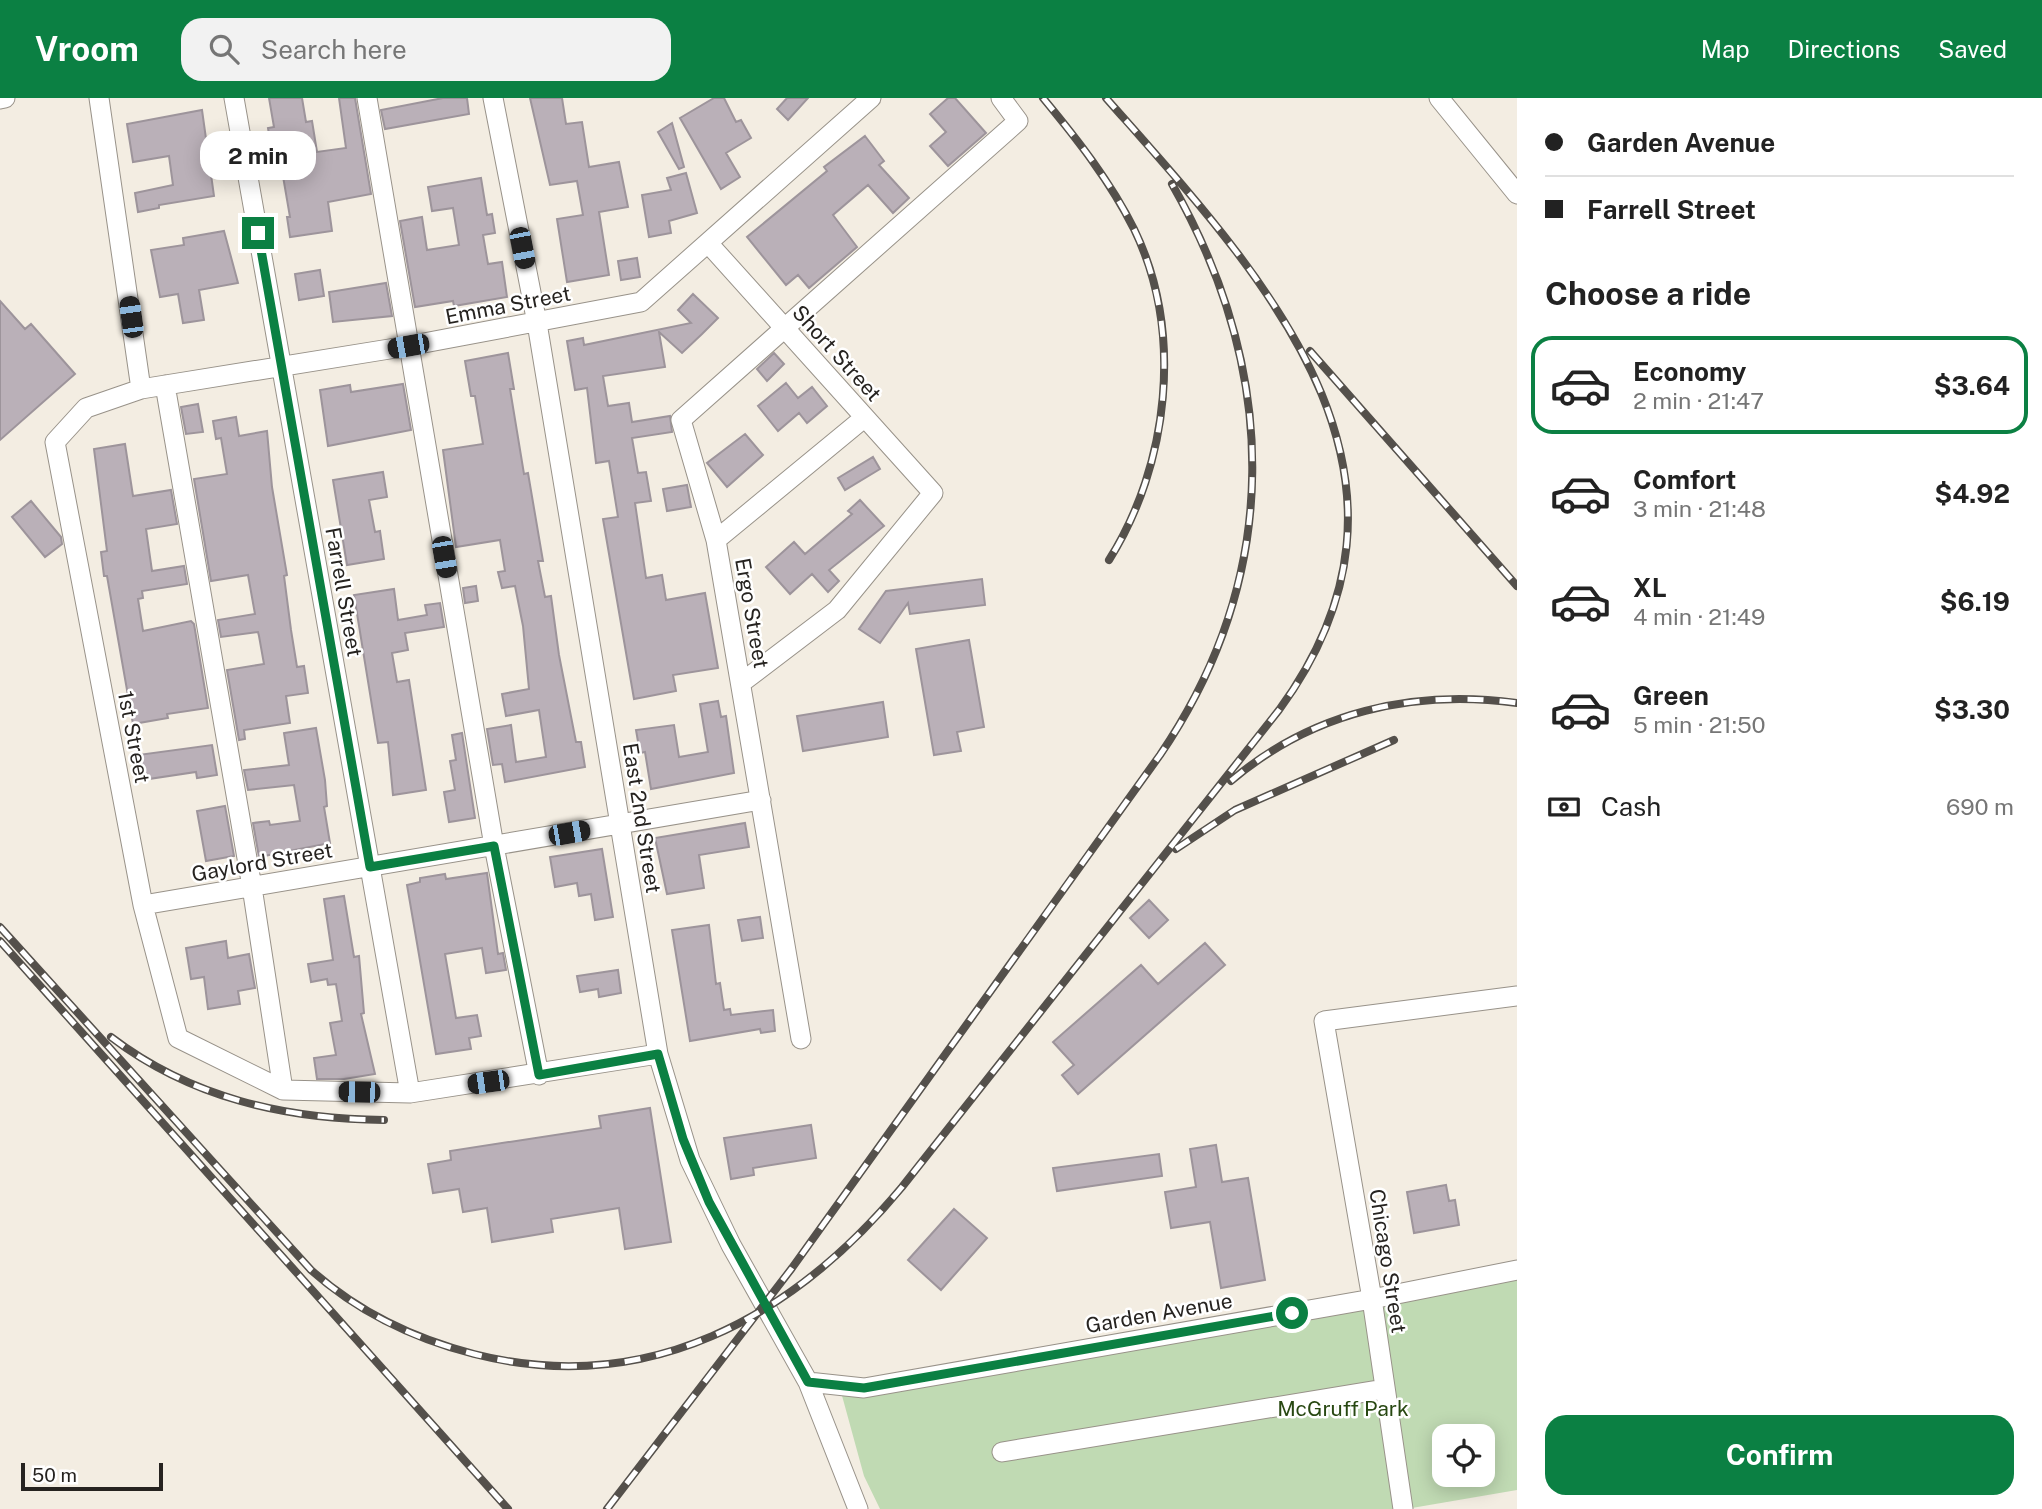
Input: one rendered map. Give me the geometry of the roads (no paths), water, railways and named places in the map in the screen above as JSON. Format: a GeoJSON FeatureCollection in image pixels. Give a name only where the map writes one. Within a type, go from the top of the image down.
{"type":"FeatureCollection","features":[{"type":"Feature","properties":{"kind":"street"},"geometry":{"type":"LineString","coordinates":[[99,98],[141,389]]}},
{"type":"Feature","properties":{"kind":"street","name":"Farrell Street"},"geometry":{"type":"LineString","coordinates":[[234,98],[411,1093]]}},
{"type":"Feature","properties":{"kind":"street"},"geometry":{"type":"LineString","coordinates":[[367,98],[494,846],[539,1075]]}},
{"type":"Feature","properties":{"kind":"street","name":"East 2nd Street"},"geometry":{"type":"LineString","coordinates":[[493,98],[537,323],[658,1054],[683,1139],[709,1202],[808,1382],[858,1509]]}},
{"type":"Feature","properties":{"kind":"street","name":"Emma Street"},"geometry":{"type":"LineString","coordinates":[[55,442],[86,408],[141,389],[282,368],[641,302],[871,98]]}},
{"type":"Feature","properties":{"kind":"street"},"geometry":{"type":"LineString","coordinates":[[716,540],[681,420],[1018,121],[1001,98]]}},
{"type":"Feature","properties":{"kind":"street"},"geometry":{"type":"LineString","coordinates":[[1439,98],[1517,194]]}},
{"type":"Feature","properties":{"kind":"street","name":"Short Street"},"geometry":{"type":"LineString","coordinates":[[708,243],[933,493],[837,610],[741,683]]}},
{"type":"Feature","properties":{"kind":"street"},"geometry":{"type":"LineString","coordinates":[[165,385],[283,1090],[411,1093],[539,1075],[658,1054]]}},
{"type":"Feature","properties":{"kind":"street","name":"Ergo Street"},"geometry":{"type":"LineString","coordinates":[[801,1039],[716,540],[864,418]]}},
{"type":"Feature","properties":{"kind":"street","name":"1st Street"},"geometry":{"type":"LineString","coordinates":[[55,442],[142,905],[178,1038],[283,1090]]}},
{"type":"Feature","properties":{"kind":"street","name":"Gaylord Street"},"geometry":{"type":"LineString","coordinates":[[142,905],[761,800]]}},
{"type":"Feature","properties":{"kind":"street","name":"Chicago Street"},"geometry":{"type":"LineString","coordinates":[[1403,1509],[1372,1299],[1324,1021],[1517,996]]}},
{"type":"Feature","properties":{"kind":"street","name":"Garden Avenue"},"geometry":{"type":"LineString","coordinates":[[808,1382],[864,1388],[1372,1299],[1517,1270]]}},
{"type":"Feature","properties":{"kind":"street"},"geometry":{"type":"LineString","coordinates":[[1002,1451],[1384,1390]]}},
{"type":"Feature","properties":{"kind":"railway"},"geometry":{"type":"LineString","coordinates":[[1043,98],[1092,161],[1125,211],[1150,269],[1160,311],[1164,354],[1163,398],[1156,441],[1145,483],[1129,523],[1109,560]]}},
{"type":"Feature","properties":{"kind":"railway"},"geometry":{"type":"LineString","coordinates":[[0,927],[311,1270],[367,1311],[429,1340],[474,1354],[538,1365],[599,1365],[657,1355],[712,1336],[764,1309],[813,1275],[859,1234],[902,1187],[1279,710],[1328,623],[1347,539],[1342,458],[1316,381],[1275,306],[1223,234],[1106,98]]}},
{"type":"Feature","properties":{"kind":"railway"},"geometry":{"type":"LineString","coordinates":[[607,1509],[792,1268],[1160,755],[1200,686],[1229,616],[1246,544],[1252,472],[1248,400],[1233,327],[1207,255],[1172,184]]}},
{"type":"Feature","properties":{"kind":"railway"},"geometry":{"type":"LineString","coordinates":[[1310,351],[1517,586]]}},
{"type":"Feature","properties":{"kind":"railway"},"geometry":{"type":"LineString","coordinates":[[1231,781],[1262,757],[1295,738],[1330,722],[1365,711],[1402,703],[1440,700],[1517,703]]}},
{"type":"Feature","properties":{"kind":"railway"},"geometry":{"type":"LineString","coordinates":[[1176,849],[1235,810],[1394,740]]}},
{"type":"Feature","properties":{"kind":"railway"},"geometry":{"type":"LineString","coordinates":[[0,941],[508,1509]]}},
{"type":"Feature","properties":{"kind":"railway"},"geometry":{"type":"LineString","coordinates":[[111,1037],[173,1076],[240,1101],[311,1115],[384,1120]]}},
{"type":"Feature","properties":{"kind":"park label","name":"McGruff Park"},"geometry":{"type":"Point","coordinates":[1343,1408]}}]}
